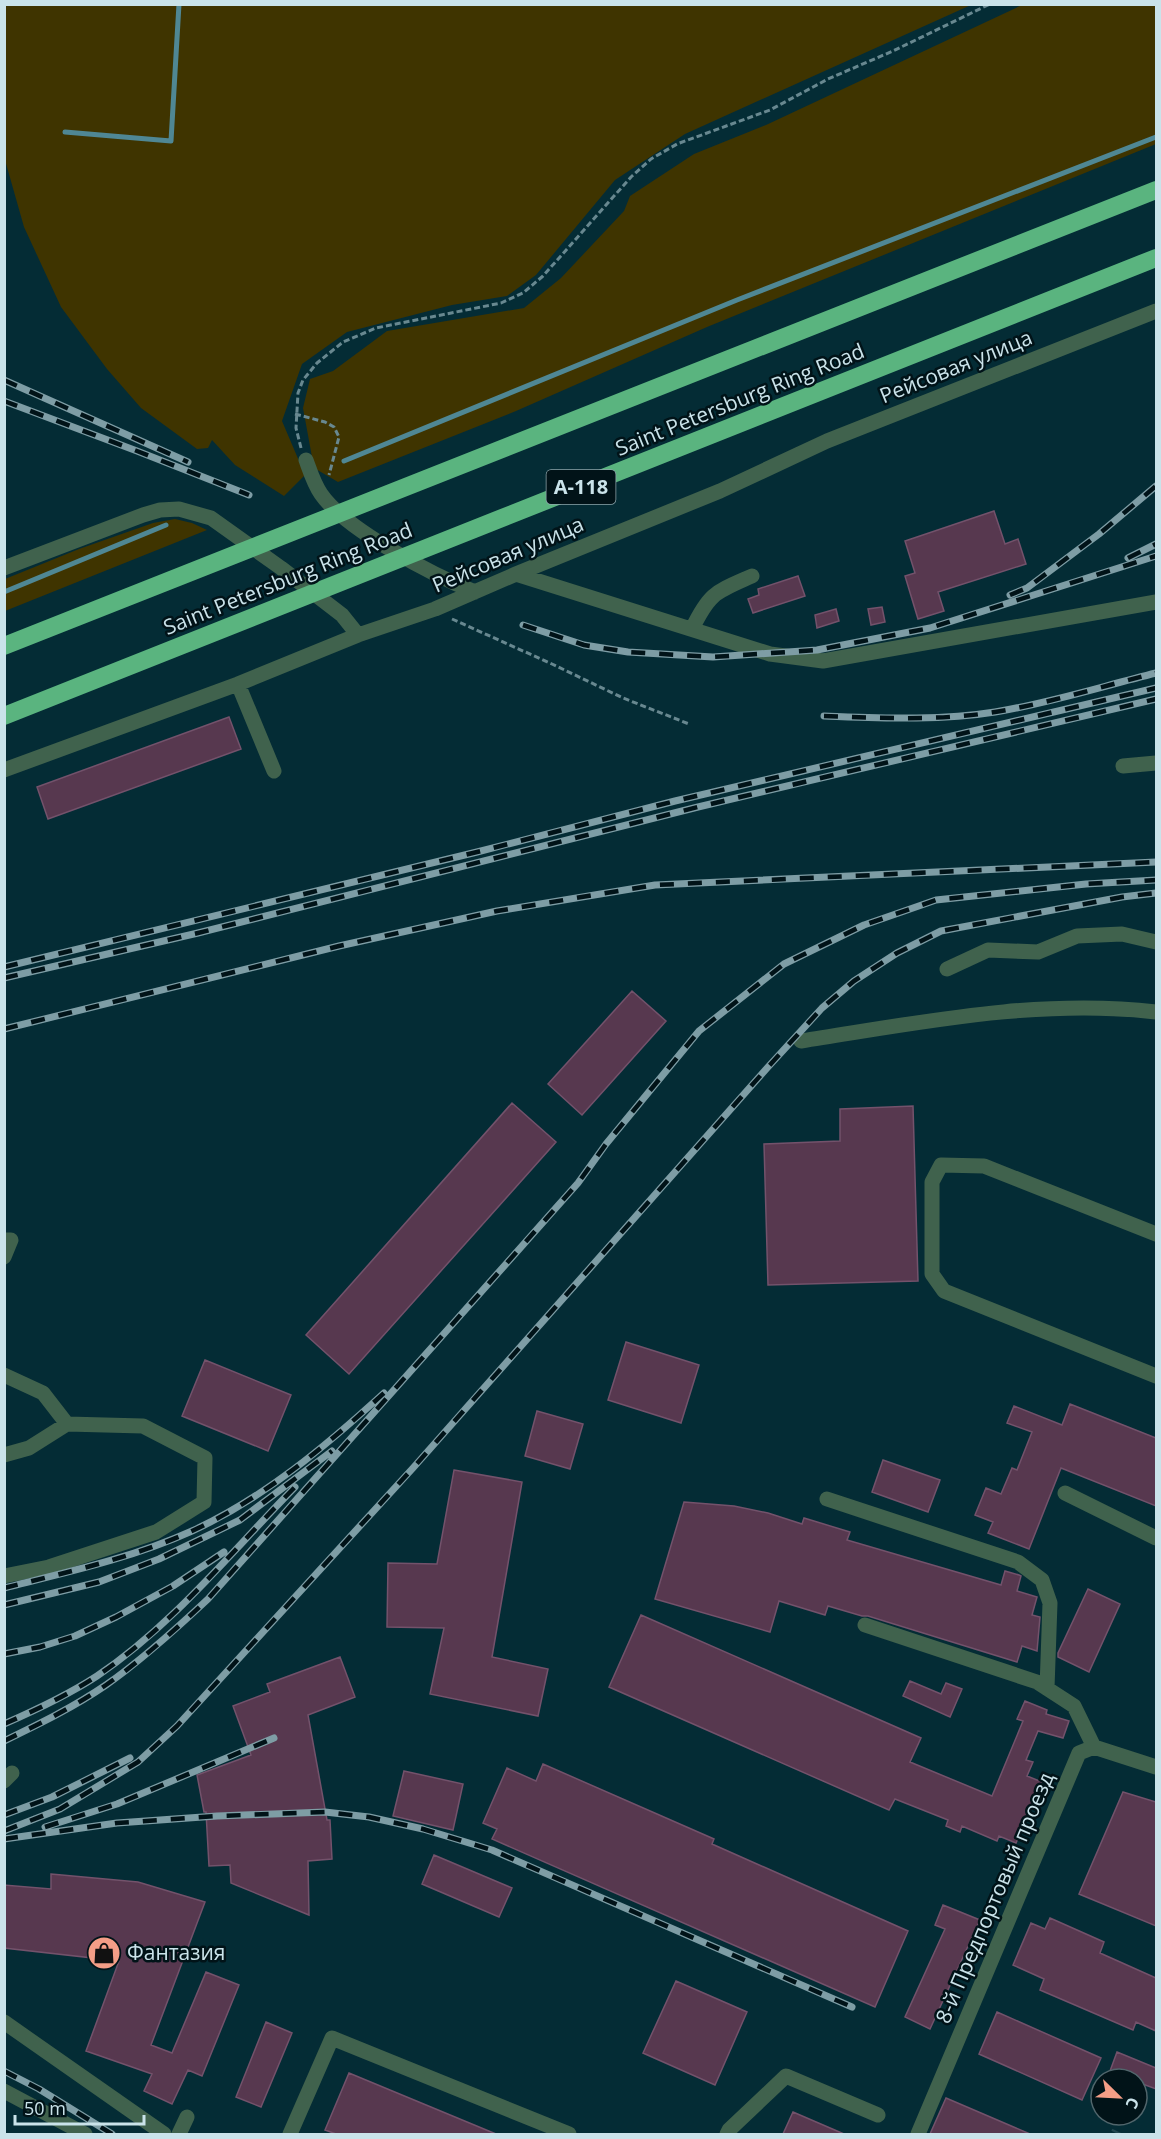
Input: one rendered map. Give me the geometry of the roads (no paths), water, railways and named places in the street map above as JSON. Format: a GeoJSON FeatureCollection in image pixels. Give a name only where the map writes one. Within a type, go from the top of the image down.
{"type":"FeatureCollection","features":[{"type":"Feature","properties":{"kind":"highway","name":"Saint Petersburg Ring Road"},"geometry":{"type":"LineString","coordinates":[[4,646],[1156,190]]}},
{"type":"Feature","properties":{"kind":"highway","name":"Saint Petersburg Ring Road"},"geometry":{"type":"LineString","coordinates":[[4,716],[1156,258]]}},
{"type":"Feature","properties":{"kind":"street","name":"Рейсовая улица"},"geometry":{"type":"LineString","coordinates":[[4,770],[238,684],[358,634],[435,609],[720,491],[827,441],[1156,311]]}},
{"type":"Feature","properties":{"kind":"street"},"geometry":{"type":"LineString","coordinates":[[306,460],[319,492],[330,505],[363,531],[442,579],[475,592]]}},
{"type":"Feature","properties":{"kind":"street"},"geometry":{"type":"LineString","coordinates":[[4,568],[134,518],[160,510],[179,508],[211,518],[223,526],[281,567],[342,615],[358,634]]}},
{"type":"Feature","properties":{"kind":"street"},"geometry":{"type":"LineString","coordinates":[[516,574],[770,654],[823,661],[1156,602]]}},
{"type":"Feature","properties":{"kind":"street"},"geometry":{"type":"LineString","coordinates":[[692,629],[703,606],[716,592],[752,576]]}},
{"type":"Feature","properties":{"kind":"street"},"geometry":{"type":"LineString","coordinates":[[238,684],[274,771]]}},
{"type":"Feature","properties":{"kind":"street"},"geometry":{"type":"LineString","coordinates":[[1123,766],[1156,763]]}},
{"type":"Feature","properties":{"kind":"street"},"geometry":{"type":"LineString","coordinates":[[947,969],[988,950],[1038,952],[1077,936],[1122,934],[1156,942]]}},
{"type":"Feature","properties":{"kind":"street"},"geometry":{"type":"LineString","coordinates":[[801,1041],[1001,1011],[1068,1008],[1156,1012]]}},
{"type":"Feature","properties":{"kind":"street"},"geometry":{"type":"LineString","coordinates":[[1156,1234],[984,1166],[941,1165],[932,1182],[932,1274],[944,1291],[1156,1376]]}},
{"type":"Feature","properties":{"kind":"street"},"geometry":{"type":"LineString","coordinates":[[4,1240],[11,1240],[4,1257]]}},
{"type":"Feature","properties":{"kind":"street"},"geometry":{"type":"LineString","coordinates":[[4,1375],[43,1393],[67,1424]]}},
{"type":"Feature","properties":{"kind":"street"},"geometry":{"type":"LineString","coordinates":[[4,1455],[29,1448],[67,1424],[143,1426],[205,1458],[204,1502],[156,1532],[49,1567],[4,1576]]}},
{"type":"Feature","properties":{"kind":"street"},"geometry":{"type":"LineString","coordinates":[[1065,1493],[1156,1538]]}},
{"type":"Feature","properties":{"kind":"street"},"geometry":{"type":"LineString","coordinates":[[827,1499],[1018,1562],[1042,1580],[1050,1603],[1047,1688]]}},
{"type":"Feature","properties":{"kind":"street"},"geometry":{"type":"LineString","coordinates":[[865,1625],[1036,1682],[1074,1706],[1094,1747],[1156,1767]]}},
{"type":"Feature","properties":{"kind":"street","name":"8-й Предпортовый проезд"},"geometry":{"type":"LineString","coordinates":[[918,2134],[1079,1753],[1094,1747]]}},
{"type":"Feature","properties":{"kind":"street"},"geometry":{"type":"LineString","coordinates":[[4,2022],[164,2134]]}},
{"type":"Feature","properties":{"kind":"street"},"geometry":{"type":"LineString","coordinates":[[290,2134],[332,2038],[569,2134]]}},
{"type":"Feature","properties":{"kind":"street"},"geometry":{"type":"LineString","coordinates":[[727,2134],[786,2076],[878,2115]]}},
{"type":"Feature","properties":{"kind":"street"},"geometry":{"type":"LineString","coordinates":[[4,2091],[85,2134]]}},
{"type":"Feature","properties":{"kind":"street"},"geometry":{"type":"LineString","coordinates":[[179,2134],[187,2116]]}},
{"type":"Feature","properties":{"kind":"waterway"},"geometry":{"type":"LineString","coordinates":[[65,132],[171,141],[179,4]]}},
{"type":"Feature","properties":{"kind":"waterway"},"geometry":{"type":"LineString","coordinates":[[344,461],[737,300],[1156,137]]}},
{"type":"Feature","properties":{"kind":"waterway"},"geometry":{"type":"LineString","coordinates":[[4,592],[166,525]]}},
{"type":"Feature","properties":{"kind":"railway"},"geometry":{"type":"LineString","coordinates":[[4,380],[188,462]]}},
{"type":"Feature","properties":{"kind":"railway"},"geometry":{"type":"LineString","coordinates":[[4,401],[249,495]]}},
{"type":"Feature","properties":{"kind":"railway"},"geometry":{"type":"LineString","coordinates":[[1010,595],[1027,588],[1099,534],[1156,486]]}},
{"type":"Feature","properties":{"kind":"railway"},"geometry":{"type":"LineString","coordinates":[[1128,558],[1156,544]]}},
{"type":"Feature","properties":{"kind":"railway"},"geometry":{"type":"LineString","coordinates":[[523,625],[584,645],[628,652],[713,657],[817,650],[930,628],[1156,556]]}},
{"type":"Feature","properties":{"kind":"railway"},"geometry":{"type":"LineString","coordinates":[[824,716],[910,718],[974,715],[1036,704],[1156,673]]}},
{"type":"Feature","properties":{"kind":"railway"},"geometry":{"type":"LineString","coordinates":[[4,967],[477,852],[675,801],[1156,688]]}},
{"type":"Feature","properties":{"kind":"railway"},"geometry":{"type":"LineString","coordinates":[[4,978],[198,933],[698,807],[1156,699]]}},
{"type":"Feature","properties":{"kind":"railway"},"geometry":{"type":"LineString","coordinates":[[4,1029],[339,946],[497,911],[655,885],[1156,862]]}},
{"type":"Feature","properties":{"kind":"railway"},"geometry":{"type":"LineString","coordinates":[[4,1741],[69,1708],[106,1685],[146,1655],[208,1599],[578,1183],[606,1144],[699,1031],[784,964],[864,925],[936,900],[1086,884],[1156,880]]}},
{"type":"Feature","properties":{"kind":"railway"},"geometry":{"type":"LineString","coordinates":[[4,1831],[60,1809],[138,1762],[177,1726],[413,1468],[768,1067],[822,1008],[854,981],[897,953],[941,931],[1122,897],[1156,893]]}},
{"type":"Feature","properties":{"kind":"railway"},"geometry":{"type":"LineString","coordinates":[[4,1588],[123,1557],[169,1541],[219,1518],[293,1470],[384,1393]]}},
{"type":"Feature","properties":{"kind":"railway"},"geometry":{"type":"LineString","coordinates":[[4,1605],[99,1582],[159,1559],[240,1520],[332,1451]]}},
{"type":"Feature","properties":{"kind":"railway"},"geometry":{"type":"LineString","coordinates":[[4,1724],[75,1690],[125,1656],[201,1587],[295,1487]]}},
{"type":"Feature","properties":{"kind":"railway"},"geometry":{"type":"LineString","coordinates":[[4,1654],[40,1647],[75,1636],[116,1617],[173,1586],[224,1552]]}},
{"type":"Feature","properties":{"kind":"railway"},"geometry":{"type":"LineString","coordinates":[[45,1827],[117,1804],[274,1738]]}},
{"type":"Feature","properties":{"kind":"railway"},"geometry":{"type":"LineString","coordinates":[[4,1815],[52,1797],[130,1758]]}},
{"type":"Feature","properties":{"kind":"railway"},"geometry":{"type":"LineString","coordinates":[[4,1839],[117,1823],[217,1816],[325,1812],[369,1817],[423,1829],[492,1850],[852,2007]]}},
{"type":"Feature","properties":{"kind":"railway"},"geometry":{"type":"LineString","coordinates":[[4,2071],[39,2089],[112,2134]]}},
{"type":"Feature","properties":{"kind":"place","name":"Фантазия"},"geometry":{"type":"Point","coordinates":[104,1953]}}]}
